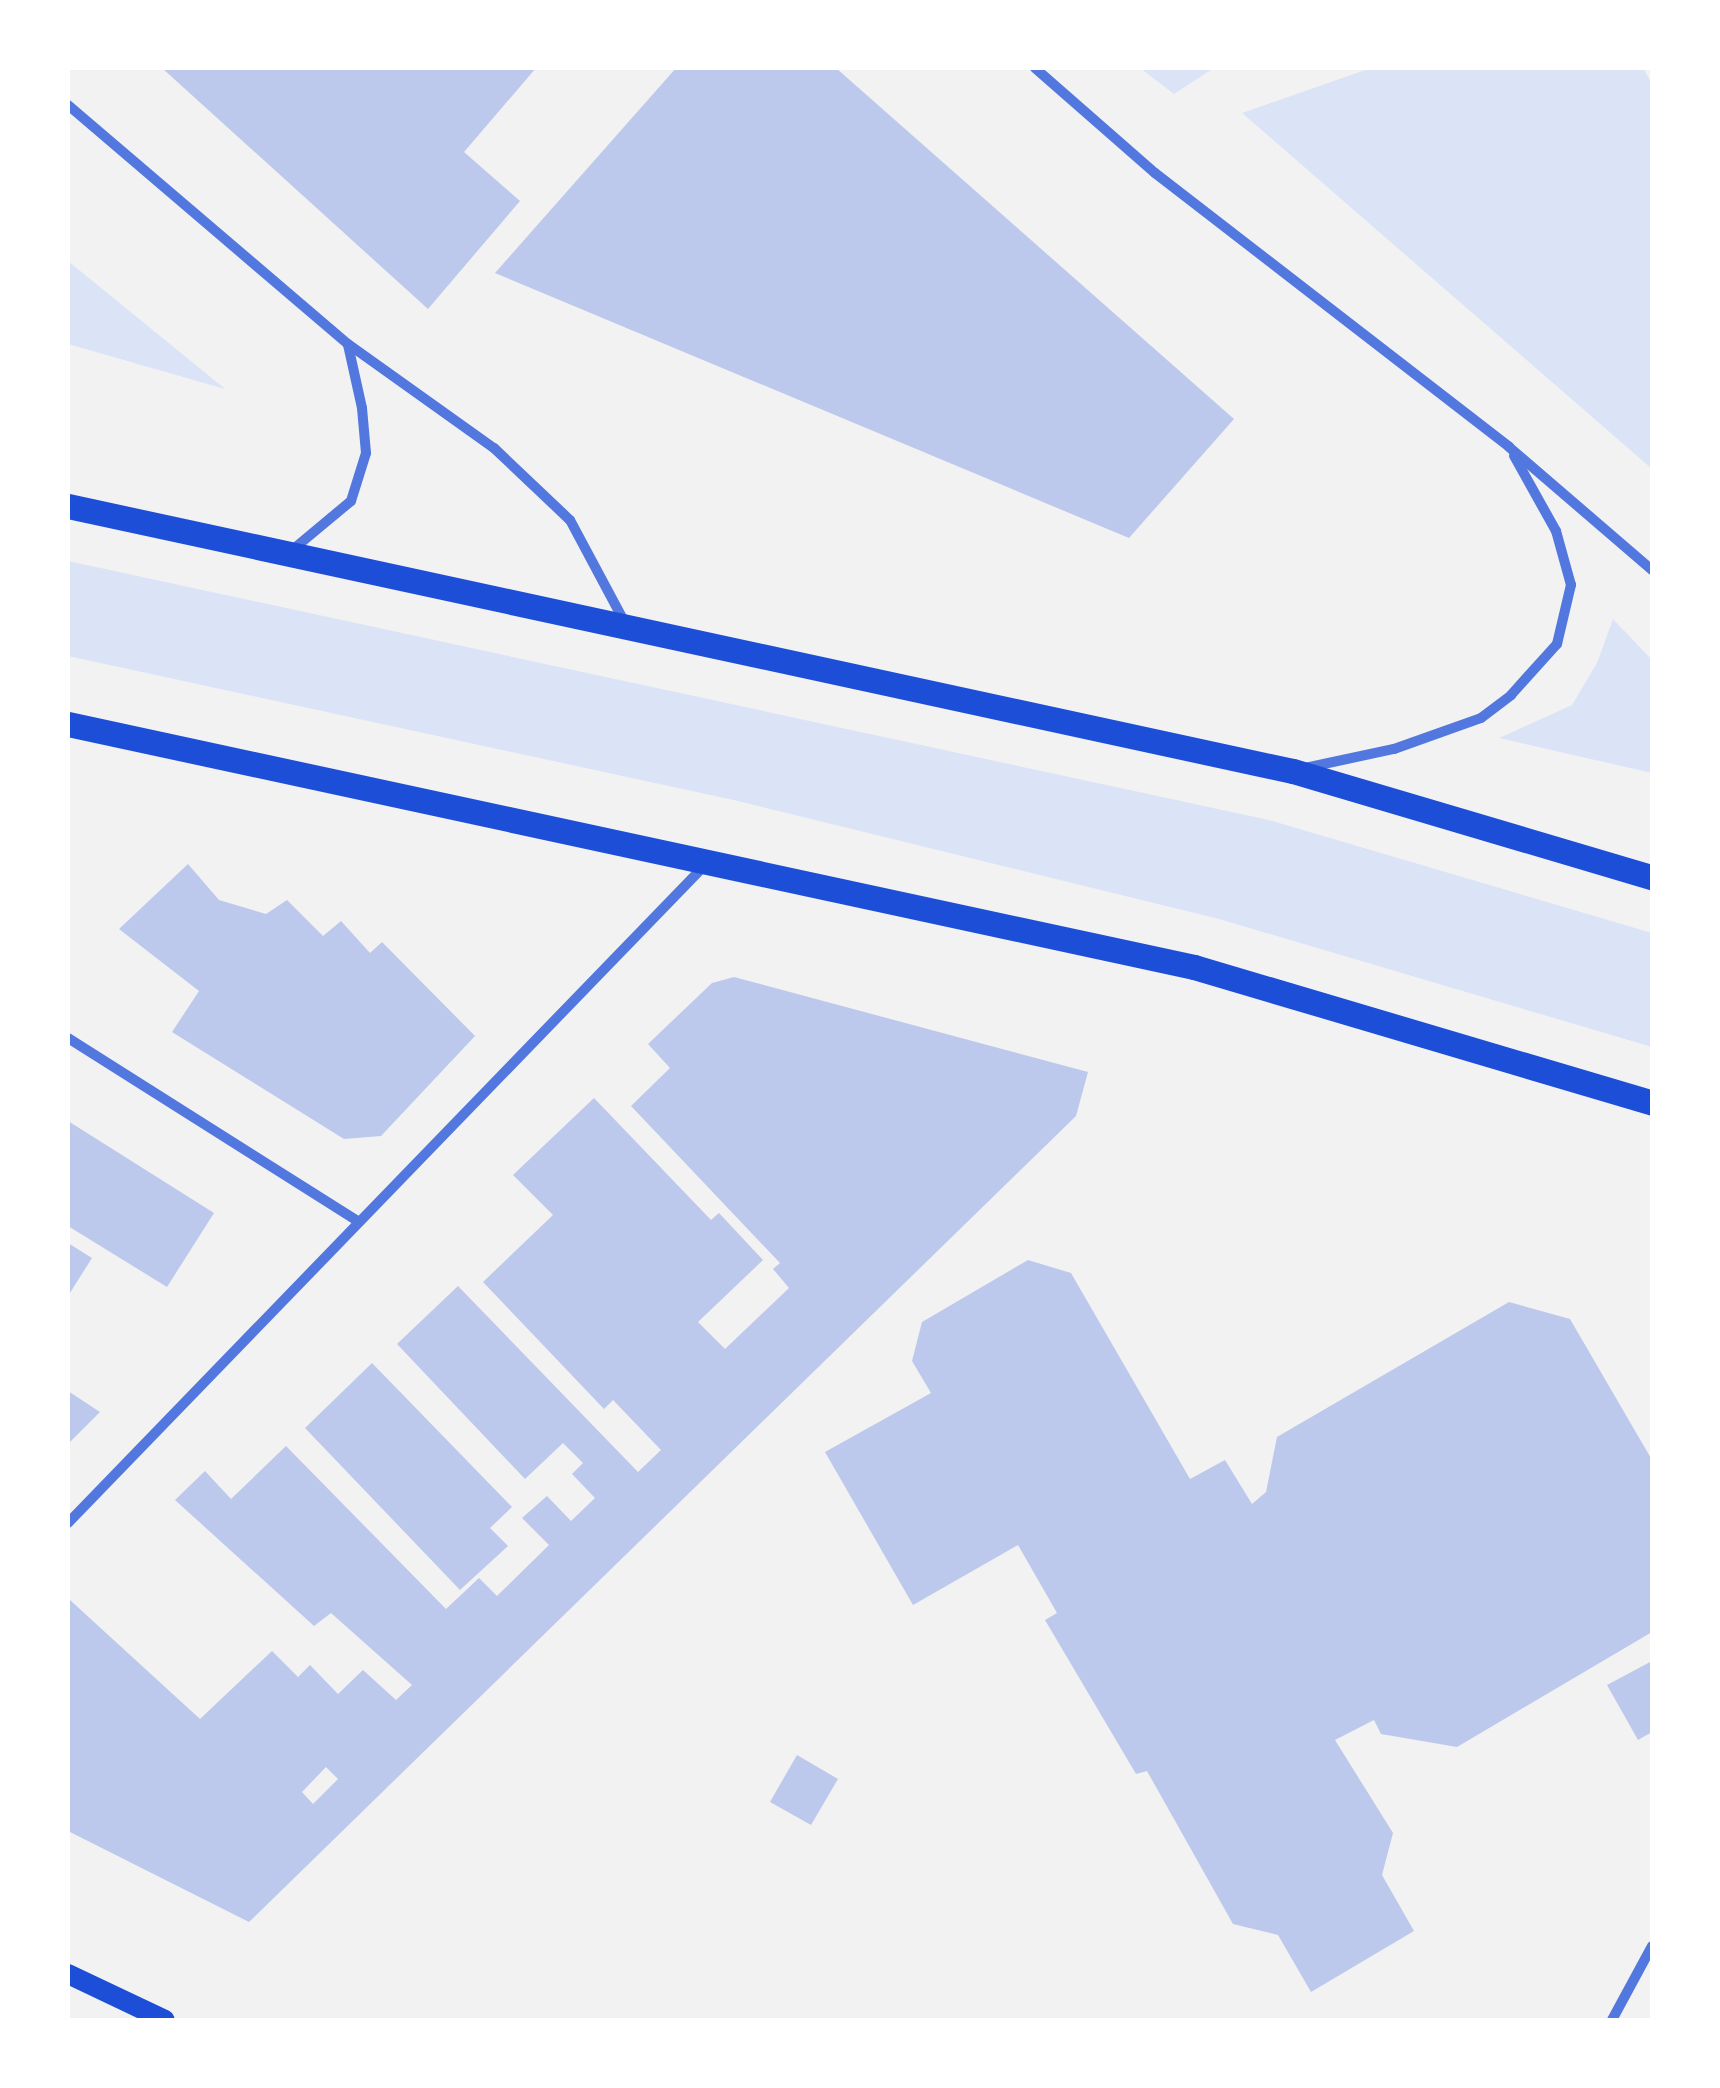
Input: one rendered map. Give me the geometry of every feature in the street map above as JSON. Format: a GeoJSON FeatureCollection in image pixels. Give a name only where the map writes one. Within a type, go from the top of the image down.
{"type":"FeatureCollection","features":[{"type":"Feature","properties":{"kind":"main road"},"geometry":{"type":"LineString","coordinates":[[68,506],[1293,771],[1652,877]]}},
{"type":"Feature","properties":{"kind":"main road"},"geometry":{"type":"LineString","coordinates":[[68,724],[1194,967],[1652,1103]]}},
{"type":"Feature","properties":{"kind":"main road"},"geometry":{"type":"LineString","coordinates":[[68,1974],[165,2020]]}},
{"type":"Feature","properties":{"kind":"street"},"geometry":{"type":"LineString","coordinates":[[1035,68],[1155,173],[1509,447],[1652,570]]}},
{"type":"Feature","properties":{"kind":"street"},"geometry":{"type":"LineString","coordinates":[[68,105],[348,344],[494,448],[570,520],[626,624]]}},
{"type":"Feature","properties":{"kind":"street"},"geometry":{"type":"LineString","coordinates":[[288,553],[351,501],[366,453],[362,408],[348,344]]}},
{"type":"Feature","properties":{"kind":"street"},"geometry":{"type":"LineString","coordinates":[[1293,771],[1394,749],[1482,718],[1511,695],[1557,644],[1571,584],[1556,531],[1509,447]]}},
{"type":"Feature","properties":{"kind":"street"},"geometry":{"type":"LineString","coordinates":[[68,1523],[709,861]]}},
{"type":"Feature","properties":{"kind":"street"},"geometry":{"type":"LineString","coordinates":[[68,1038],[359,1222]]}},
{"type":"Feature","properties":{"kind":"street"},"geometry":{"type":"LineString","coordinates":[[1612,2020],[1652,1946]]}},
{"type":"Feature","properties":{"kind":"shaded area"},"geometry":{"type":"Polygon","coordinates":[[[1140,68],[1214,68],[1174,94],[1140,68]]]}},
{"type":"Feature","properties":{"kind":"shaded area"},"geometry":{"type":"Polygon","coordinates":[[[1371,68],[1643,68],[1652,84],[1652,469],[1242,113],[1371,68]]]}},
{"type":"Feature","properties":{"kind":"shaded area"},"geometry":{"type":"Polygon","coordinates":[[[68,261],[224,388],[225,389],[68,344],[68,261]]]}},
{"type":"Feature","properties":{"kind":"shaded area"},"geometry":{"type":"Polygon","coordinates":[[[68,561],[1269,820],[1652,933],[1652,1047],[1219,919],[738,801],[68,656],[68,561]]]}},
{"type":"Feature","properties":{"kind":"shaded area"},"geometry":{"type":"Polygon","coordinates":[[[1613,619],[1652,660],[1652,773],[1499,738],[1572,705],[1597,663],[1613,619]]]}},
{"type":"Feature","properties":{"kind":"building"},"geometry":{"type":"Polygon","coordinates":[[[162,68],[536,68],[464,152],[520,201],[428,309],[162,68]]]}},
{"type":"Feature","properties":{"kind":"building"},"geometry":{"type":"Polygon","coordinates":[[[676,68],[836,68],[1234,419],[1129,538],[495,273],[676,68]]]}},
{"type":"Feature","properties":{"kind":"building"},"geometry":{"type":"Polygon","coordinates":[[[188,864],[219,900],[266,914],[287,900],[323,936],[341,921],[370,953],[382,942],[475,1036],[381,1136],[344,1139],[172,1032],[199,991],[119,929],[188,864]]]}},
{"type":"Feature","properties":{"kind":"building"},"geometry":{"type":"Polygon","coordinates":[[[734,977],[1088,1072],[1076,1116],[249,1922],[68,1831],[70,1600],[200,1719],[272,1651],[298,1677],[310,1665],[338,1694],[363,1670],[396,1700],[412,1685],[331,1613],[314,1626],[175,1500],[205,1471],[231,1499],[286,1446],[446,1609],[479,1578],[497,1596],[549,1545],[522,1518],[547,1496],[571,1521],[595,1498],[572,1474],[583,1463],[563,1443],[525,1479],[397,1344],[458,1286],[638,1472],[661,1450],[613,1400],[604,1409],[483,1282],[553,1215],[513,1175],[594,1098],[711,1220],[719,1213],[763,1260],[698,1322],[725,1349],[789,1288],[773,1269],[780,1263],[631,1106],[670,1068],[648,1044],[712,983],[734,977]],[[326,1767],[302,1792],[313,1804],[338,1779],[326,1767]]]}},
{"type":"Feature","properties":{"kind":"building"},"geometry":{"type":"Polygon","coordinates":[[[68,1121],[214,1213],[167,1287],[68,1226],[68,1121]]]}},
{"type":"Feature","properties":{"kind":"building"},"geometry":{"type":"Polygon","coordinates":[[[68,1243],[92,1258],[68,1296],[68,1243]]]}},
{"type":"Feature","properties":{"kind":"building"},"geometry":{"type":"Polygon","coordinates":[[[1028,1260],[1071,1273],[1190,1479],[1225,1460],[1252,1504],[1266,1492],[1277,1437],[1509,1302],[1570,1319],[1652,1460],[1652,1632],[1457,1747],[1381,1734],[1374,1720],[1335,1740],[1393,1833],[1382,1875],[1414,1931],[1311,1992],[1278,1935],[1233,1924],[1147,1771],[1136,1774],[1045,1620],[1057,1613],[1018,1545],[913,1605],[825,1452],[931,1393],[912,1361],[922,1322],[1028,1260]]]}},
{"type":"Feature","properties":{"kind":"building"},"geometry":{"type":"Polygon","coordinates":[[[372,1363],[512,1507],[490,1528],[508,1546],[460,1590],[305,1428],[372,1363]]]}},
{"type":"Feature","properties":{"kind":"building"},"geometry":{"type":"Polygon","coordinates":[[[68,1391],[100,1412],[68,1444],[68,1391]]]}},
{"type":"Feature","properties":{"kind":"building"},"geometry":{"type":"Polygon","coordinates":[[[1652,1661],[1652,1732],[1638,1740],[1607,1685],[1652,1661]]]}},
{"type":"Feature","properties":{"kind":"building"},"geometry":{"type":"Polygon","coordinates":[[[797,1755],[838,1779],[811,1825],[770,1802],[797,1755]]]}}]}
